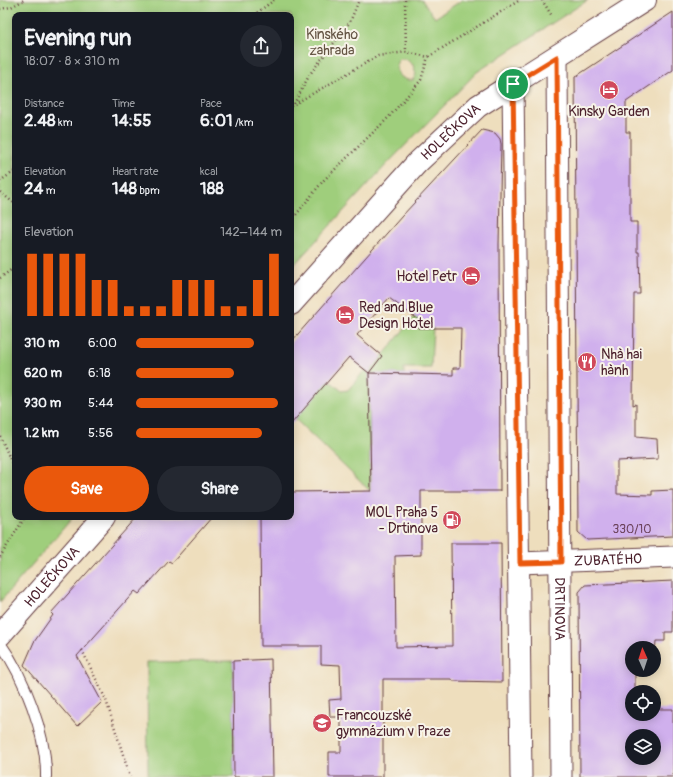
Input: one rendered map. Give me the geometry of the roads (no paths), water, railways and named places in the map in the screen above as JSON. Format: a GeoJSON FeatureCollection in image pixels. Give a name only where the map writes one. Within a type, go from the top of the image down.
{"type":"FeatureCollection","features":[{"type":"Feature","properties":{"kind":"street","name":"HOLEČKOVA"},"geometry":{"type":"LineString","coordinates":[[294,301],[417,163],[478,106],[645,0]]}},
{"type":"Feature","properties":{"kind":"street","name":"DRTINOVA"},"geometry":{"type":"LineString","coordinates":[[557,57],[561,777]]}},
{"type":"Feature","properties":{"kind":"street"},"geometry":{"type":"LineString","coordinates":[[513,84],[520,563],[521,777]]}},
{"type":"Feature","properties":{"kind":"street","name":"HOLEČKOVA"},"geometry":{"type":"LineString","coordinates":[[0,635],[101,520]]}},
{"type":"Feature","properties":{"kind":"street","name":"ZUBATÉHO"},"geometry":{"type":"LineString","coordinates":[[520,563],[673,557]]}},
{"type":"Feature","properties":{"kind":"lane"},"geometry":{"type":"LineString","coordinates":[[0,643],[20,677],[33,708],[40,735],[46,777]]}},
{"type":"Feature","properties":{"kind":"place","name":"Kinsky Garden"},"geometry":{"type":"Point","coordinates":[609,90]}},
{"type":"Feature","properties":{"kind":"place","name":"Hotel Petr"},"geometry":{"type":"Point","coordinates":[471,276]}},
{"type":"Feature","properties":{"kind":"place","name":"Red and Blue Design Hotel"},"geometry":{"type":"Point","coordinates":[345,315]}},
{"type":"Feature","properties":{"kind":"place","name":"Nhà hai hành"},"geometry":{"type":"Point","coordinates":[587,362]}},
{"type":"Feature","properties":{"kind":"place","name":"MOL Praha 5 - Drtinova"},"geometry":{"type":"Point","coordinates":[452,520]}},
{"type":"Feature","properties":{"kind":"place","name":"Francouzské gymnázium v Praze"},"geometry":{"type":"Point","coordinates":[322,723]}},
{"type":"Feature","properties":{"kind":"park label","name":"Kinského zahrada"},"geometry":{"type":"Point","coordinates":[332,42]}}]}
